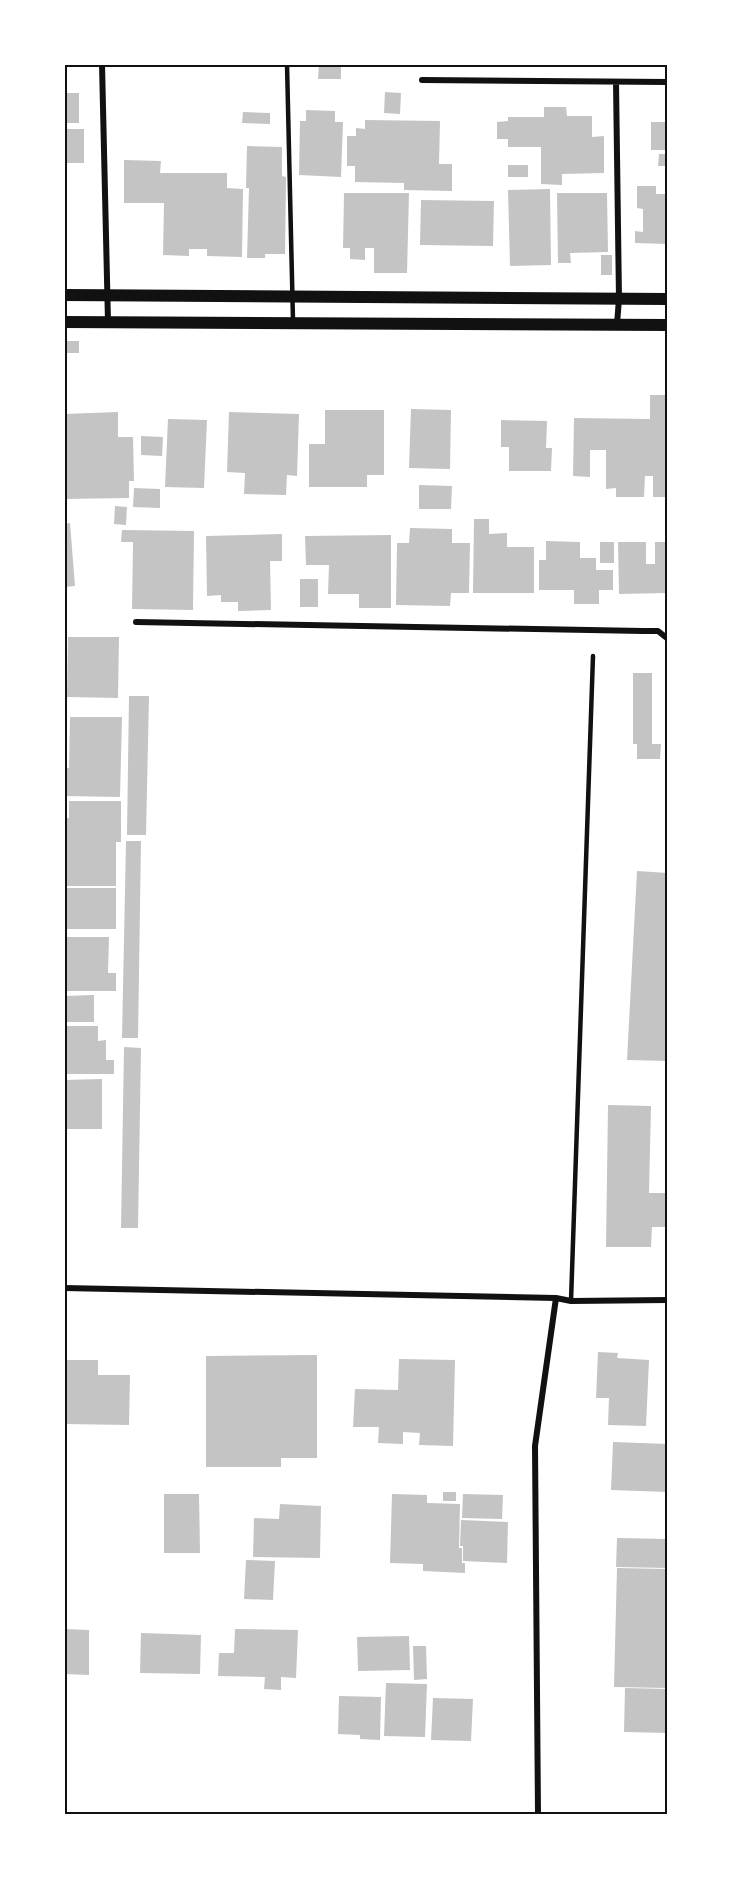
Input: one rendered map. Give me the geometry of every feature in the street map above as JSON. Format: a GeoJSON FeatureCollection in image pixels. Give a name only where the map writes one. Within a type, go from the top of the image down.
{"type":"FeatureCollection","features":[{"type":"Feature","properties":{"kind":"main road"},"geometry":{"type":"LineString","coordinates":[[64,295],[668,299]]}},
{"type":"Feature","properties":{"kind":"main road"},"geometry":{"type":"LineString","coordinates":[[64,322],[668,325]]}},
{"type":"Feature","properties":{"kind":"street"},"geometry":{"type":"LineString","coordinates":[[102,64],[108,322]]}},
{"type":"Feature","properties":{"kind":"street"},"geometry":{"type":"LineString","coordinates":[[422,80],[668,82]]}},
{"type":"Feature","properties":{"kind":"street"},"geometry":{"type":"LineString","coordinates":[[616,82],[619,299],[617,324]]}},
{"type":"Feature","properties":{"kind":"street"},"geometry":{"type":"LineString","coordinates":[[136,622],[658,631],[668,639]]}},
{"type":"Feature","properties":{"kind":"street"},"geometry":{"type":"LineString","coordinates":[[64,1288],[556,1298],[571,1301],[668,1300]]}},
{"type":"Feature","properties":{"kind":"street"},"geometry":{"type":"LineString","coordinates":[[538,1815],[535,1446],[556,1298]]}},
{"type":"Feature","properties":{"kind":"lane"},"geometry":{"type":"LineString","coordinates":[[286,64],[293,324]]}},
{"type":"Feature","properties":{"kind":"lane"},"geometry":{"type":"LineString","coordinates":[[571,1301],[593,656]]}},
{"type":"Feature","properties":{"kind":"building"},"geometry":{"type":"Polygon","coordinates":[[[319,64],[341,64],[341,79],[318,79],[319,64]]]}},
{"type":"Feature","properties":{"kind":"building"},"geometry":{"type":"Polygon","coordinates":[[[385,92],[401,93],[400,114],[384,113],[385,92]]]}},
{"type":"Feature","properties":{"kind":"building"},"geometry":{"type":"Polygon","coordinates":[[[64,93],[79,93],[79,123],[64,123],[64,93]]]}},
{"type":"Feature","properties":{"kind":"building"},"geometry":{"type":"Polygon","coordinates":[[[544,107],[566,107],[567,116],[592,116],[592,137],[604,136],[604,173],[562,174],[562,185],[541,184],[541,147],[508,147],[508,139],[497,139],[497,122],[508,121],[508,117],[544,117],[544,107]]]}},
{"type":"Feature","properties":{"kind":"building"},"geometry":{"type":"Polygon","coordinates":[[[306,110],[335,111],[335,122],[343,122],[341,177],[299,175],[300,121],[306,121],[306,110]]]}},
{"type":"Feature","properties":{"kind":"building"},"geometry":{"type":"Polygon","coordinates":[[[243,112],[270,113],[270,124],[242,123],[243,112]]]}},
{"type":"Feature","properties":{"kind":"building"},"geometry":{"type":"Polygon","coordinates":[[[365,120],[440,121],[439,164],[452,164],[452,191],[404,190],[404,183],[355,182],[355,166],[347,166],[347,136],[356,136],[356,128],[365,129],[365,120]]]}},
{"type":"Feature","properties":{"kind":"building"},"geometry":{"type":"Polygon","coordinates":[[[651,122],[668,122],[668,150],[651,150],[651,122]]]}},
{"type":"Feature","properties":{"kind":"building"},"geometry":{"type":"Polygon","coordinates":[[[64,129],[84,129],[84,163],[64,163],[64,129]]]}},
{"type":"Feature","properties":{"kind":"building"},"geometry":{"type":"Polygon","coordinates":[[[247,146],[282,147],[282,176],[286,177],[285,254],[265,254],[265,258],[247,258],[249,188],[246,188],[247,146]]]}},
{"type":"Feature","properties":{"kind":"building"},"geometry":{"type":"Polygon","coordinates":[[[659,154],[668,154],[668,166],[658,166],[659,154]]]}},
{"type":"Feature","properties":{"kind":"building"},"geometry":{"type":"Polygon","coordinates":[[[124,160],[161,161],[160,173],[227,173],[227,188],[243,189],[242,257],[207,256],[207,249],[189,249],[189,256],[163,255],[164,203],[124,203],[124,160]]]}},
{"type":"Feature","properties":{"kind":"building"},"geometry":{"type":"Polygon","coordinates":[[[508,165],[528,165],[528,177],[508,177],[508,165]]]}},
{"type":"Feature","properties":{"kind":"building"},"geometry":{"type":"Polygon","coordinates":[[[637,186],[656,186],[656,194],[668,194],[668,244],[635,243],[635,231],[643,232],[643,209],[637,208],[637,186]]]}},
{"type":"Feature","properties":{"kind":"building"},"geometry":{"type":"Polygon","coordinates":[[[550,189],[551,265],[510,266],[508,190],[550,189]]]}},
{"type":"Feature","properties":{"kind":"building"},"geometry":{"type":"Polygon","coordinates":[[[344,193],[409,193],[407,273],[374,273],[374,248],[365,248],[365,260],[350,259],[350,248],[343,248],[344,193]]]}},
{"type":"Feature","properties":{"kind":"building"},"geometry":{"type":"Polygon","coordinates":[[[557,193],[607,193],[608,252],[570,253],[571,263],[558,263],[557,193]]]}},
{"type":"Feature","properties":{"kind":"building"},"geometry":{"type":"Polygon","coordinates":[[[421,200],[494,201],[493,246],[420,245],[421,200]]]}},
{"type":"Feature","properties":{"kind":"building"},"geometry":{"type":"Polygon","coordinates":[[[601,255],[612,255],[612,275],[601,275],[601,255]]]}},
{"type":"Feature","properties":{"kind":"building"},"geometry":{"type":"Polygon","coordinates":[[[64,341],[79,341],[79,353],[64,353],[64,341]]]}},
{"type":"Feature","properties":{"kind":"building"},"geometry":{"type":"Polygon","coordinates":[[[650,395],[668,395],[668,497],[653,497],[653,476],[645,476],[644,497],[616,497],[616,488],[606,489],[606,450],[590,450],[590,477],[573,476],[574,418],[650,419],[650,395]]]}},
{"type":"Feature","properties":{"kind":"building"},"geometry":{"type":"Polygon","coordinates":[[[411,409],[451,410],[450,469],[409,468],[411,409]]]}},
{"type":"Feature","properties":{"kind":"building"},"geometry":{"type":"Polygon","coordinates":[[[325,410],[384,410],[384,475],[367,475],[367,487],[309,487],[309,444],[325,444],[325,410]]]}},
{"type":"Feature","properties":{"kind":"building"},"geometry":{"type":"Polygon","coordinates":[[[118,412],[118,437],[133,437],[134,481],[129,481],[129,498],[64,499],[64,414],[118,412]]]}},
{"type":"Feature","properties":{"kind":"building"},"geometry":{"type":"Polygon","coordinates":[[[229,412],[299,414],[297,476],[287,475],[286,495],[244,494],[245,473],[227,472],[229,412]]]}},
{"type":"Feature","properties":{"kind":"building"},"geometry":{"type":"Polygon","coordinates":[[[168,419],[207,420],[204,488],[165,487],[168,419]]]}},
{"type":"Feature","properties":{"kind":"building"},"geometry":{"type":"Polygon","coordinates":[[[501,420],[547,421],[546,448],[552,448],[551,471],[509,471],[509,447],[501,447],[501,420]]]}},
{"type":"Feature","properties":{"kind":"building"},"geometry":{"type":"Polygon","coordinates":[[[141,436],[163,437],[162,456],[141,455],[141,436]]]}},
{"type":"Feature","properties":{"kind":"building"},"geometry":{"type":"Polygon","coordinates":[[[419,485],[452,486],[451,509],[419,509],[419,485]]]}},
{"type":"Feature","properties":{"kind":"building"},"geometry":{"type":"Polygon","coordinates":[[[134,488],[160,489],[160,508],[133,507],[134,488]]]}},
{"type":"Feature","properties":{"kind":"building"},"geometry":{"type":"Polygon","coordinates":[[[115,506],[127,507],[126,525],[114,524],[115,506]]]}},
{"type":"Feature","properties":{"kind":"building"},"geometry":{"type":"Polygon","coordinates":[[[474,519],[489,519],[489,534],[507,533],[507,547],[534,547],[534,593],[473,593],[474,519]]]}},
{"type":"Feature","properties":{"kind":"building"},"geometry":{"type":"Polygon","coordinates":[[[70,523],[75,586],[64,587],[64,524],[70,523]]]}},
{"type":"Feature","properties":{"kind":"building"},"geometry":{"type":"Polygon","coordinates":[[[410,528],[452,529],[452,543],[470,543],[469,593],[451,593],[450,606],[396,605],[397,543],[409,543],[410,528]]]}},
{"type":"Feature","properties":{"kind":"building"},"geometry":{"type":"Polygon","coordinates":[[[122,530],[194,531],[193,610],[132,609],[133,542],[121,542],[122,530]]]}},
{"type":"Feature","properties":{"kind":"building"},"geometry":{"type":"Polygon","coordinates":[[[282,534],[282,561],[270,561],[271,610],[238,611],[238,602],[221,602],[221,595],[207,596],[206,536],[282,534]]]}},
{"type":"Feature","properties":{"kind":"building"},"geometry":{"type":"Polygon","coordinates":[[[391,535],[391,608],[359,608],[359,594],[328,594],[329,565],[306,565],[305,536],[391,535]]]}},
{"type":"Feature","properties":{"kind":"building"},"geometry":{"type":"Polygon","coordinates":[[[546,541],[580,542],[580,558],[596,558],[596,570],[613,570],[613,590],[599,590],[599,604],[574,604],[574,590],[539,590],[539,560],[546,560],[546,541]]]}},
{"type":"Feature","properties":{"kind":"building"},"geometry":{"type":"Polygon","coordinates":[[[600,542],[614,542],[614,563],[600,563],[600,542]]]}},
{"type":"Feature","properties":{"kind":"building"},"geometry":{"type":"Polygon","coordinates":[[[618,542],[646,542],[646,564],[655,564],[655,542],[668,542],[668,593],[619,594],[618,542]]]}},
{"type":"Feature","properties":{"kind":"building"},"geometry":{"type":"Polygon","coordinates":[[[300,579],[318,579],[318,607],[300,607],[300,579]]]}},
{"type":"Feature","properties":{"kind":"building"},"geometry":{"type":"Polygon","coordinates":[[[68,637],[119,637],[118,698],[67,697],[68,637]]]}},
{"type":"Feature","properties":{"kind":"building"},"geometry":{"type":"Polygon","coordinates":[[[633,673],[652,673],[652,744],[661,744],[660,759],[637,759],[637,744],[633,744],[633,673]]]}},
{"type":"Feature","properties":{"kind":"building"},"geometry":{"type":"Polygon","coordinates":[[[129,696],[149,696],[146,835],[127,835],[129,696]]]}},
{"type":"Feature","properties":{"kind":"building"},"geometry":{"type":"Polygon","coordinates":[[[70,717],[122,717],[120,797],[64,796],[64,768],[69,768],[70,717]]]}},
{"type":"Feature","properties":{"kind":"building"},"geometry":{"type":"Polygon","coordinates":[[[69,801],[121,801],[121,842],[116,842],[116,886],[64,886],[64,818],[69,818],[69,801]]]}},
{"type":"Feature","properties":{"kind":"building"},"geometry":{"type":"Polygon","coordinates":[[[126,841],[141,841],[138,1038],[122,1038],[126,841]]]}},
{"type":"Feature","properties":{"kind":"building"},"geometry":{"type":"Polygon","coordinates":[[[637,871],[668,873],[668,1061],[627,1060],[637,871]]]}},
{"type":"Feature","properties":{"kind":"building"},"geometry":{"type":"Polygon","coordinates":[[[65,888],[116,888],[116,929],[64,929],[65,888]]]}},
{"type":"Feature","properties":{"kind":"building"},"geometry":{"type":"Polygon","coordinates":[[[64,937],[109,937],[108,973],[116,973],[116,991],[64,991],[64,937]]]}},
{"type":"Feature","properties":{"kind":"building"},"geometry":{"type":"Polygon","coordinates":[[[94,995],[94,1022],[64,1022],[64,996],[94,995]]]}},
{"type":"Feature","properties":{"kind":"building"},"geometry":{"type":"Polygon","coordinates":[[[64,1026],[98,1026],[98,1041],[106,1040],[106,1060],[114,1060],[114,1074],[64,1074],[64,1026]]]}},
{"type":"Feature","properties":{"kind":"building"},"geometry":{"type":"Polygon","coordinates":[[[124,1047],[141,1048],[138,1228],[121,1228],[124,1047]]]}},
{"type":"Feature","properties":{"kind":"building"},"geometry":{"type":"Polygon","coordinates":[[[102,1079],[102,1129],[64,1129],[64,1080],[102,1079]]]}},
{"type":"Feature","properties":{"kind":"building"},"geometry":{"type":"Polygon","coordinates":[[[608,1105],[651,1106],[649,1193],[668,1193],[668,1227],[652,1227],[651,1247],[606,1247],[608,1105]]]}},
{"type":"Feature","properties":{"kind":"building"},"geometry":{"type":"Polygon","coordinates":[[[598,1352],[618,1353],[617,1358],[649,1360],[646,1426],[608,1425],[609,1398],[596,1398],[598,1352]]]}},
{"type":"Feature","properties":{"kind":"building"},"geometry":{"type":"Polygon","coordinates":[[[317,1355],[317,1458],[281,1458],[281,1467],[206,1467],[206,1356],[317,1355]]]}},
{"type":"Feature","properties":{"kind":"building"},"geometry":{"type":"Polygon","coordinates":[[[399,1359],[455,1360],[453,1446],[419,1445],[420,1433],[403,1432],[403,1444],[378,1443],[379,1427],[353,1427],[355,1389],[398,1390],[399,1359]]]}},
{"type":"Feature","properties":{"kind":"building"},"geometry":{"type":"Polygon","coordinates":[[[64,1360],[98,1360],[98,1375],[130,1375],[129,1425],[64,1424],[64,1360]]]}},
{"type":"Feature","properties":{"kind":"building"},"geometry":{"type":"Polygon","coordinates":[[[613,1442],[668,1444],[668,1492],[611,1490],[613,1442]]]}},
{"type":"Feature","properties":{"kind":"building"},"geometry":{"type":"Polygon","coordinates":[[[443,1492],[456,1492],[456,1501],[443,1501],[443,1492]]]}},
{"type":"Feature","properties":{"kind":"building"},"geometry":{"type":"Polygon","coordinates":[[[164,1494],[199,1494],[200,1553],[164,1553],[164,1494]]]}},
{"type":"Feature","properties":{"kind":"building"},"geometry":{"type":"Polygon","coordinates":[[[392,1494],[427,1495],[427,1503],[460,1504],[459,1548],[462,1548],[465,1573],[423,1571],[423,1564],[390,1563],[392,1494]]]}},
{"type":"Feature","properties":{"kind":"building"},"geometry":{"type":"Polygon","coordinates":[[[463,1494],[503,1495],[502,1519],[462,1518],[463,1494]]]}},
{"type":"Feature","properties":{"kind":"building"},"geometry":{"type":"Polygon","coordinates":[[[280,1504],[321,1506],[320,1558],[253,1557],[254,1518],[279,1519],[280,1504]]]}},
{"type":"Feature","properties":{"kind":"building"},"geometry":{"type":"Polygon","coordinates":[[[461,1520],[508,1522],[507,1563],[463,1561],[463,1546],[460,1546],[461,1520]]]}},
{"type":"Feature","properties":{"kind":"building"},"geometry":{"type":"Polygon","coordinates":[[[617,1538],[668,1539],[668,1568],[616,1567],[617,1538]]]}},
{"type":"Feature","properties":{"kind":"building"},"geometry":{"type":"Polygon","coordinates":[[[246,1560],[275,1561],[273,1600],[244,1599],[246,1560]]]}},
{"type":"Feature","properties":{"kind":"building"},"geometry":{"type":"Polygon","coordinates":[[[617,1568],[668,1569],[668,1688],[614,1687],[617,1568]]]}},
{"type":"Feature","properties":{"kind":"building"},"geometry":{"type":"Polygon","coordinates":[[[64,1629],[89,1630],[89,1675],[64,1674],[64,1629]]]}},
{"type":"Feature","properties":{"kind":"building"},"geometry":{"type":"Polygon","coordinates":[[[235,1629],[298,1630],[296,1678],[281,1677],[281,1690],[264,1689],[265,1677],[218,1676],[219,1653],[234,1653],[235,1629]]]}},
{"type":"Feature","properties":{"kind":"building"},"geometry":{"type":"Polygon","coordinates":[[[141,1633],[201,1635],[200,1674],[140,1673],[141,1633]]]}},
{"type":"Feature","properties":{"kind":"building"},"geometry":{"type":"Polygon","coordinates":[[[409,1636],[410,1670],[358,1671],[357,1637],[409,1636]]]}},
{"type":"Feature","properties":{"kind":"building"},"geometry":{"type":"Polygon","coordinates":[[[413,1646],[426,1646],[427,1679],[414,1680],[413,1646]]]}},
{"type":"Feature","properties":{"kind":"building"},"geometry":{"type":"Polygon","coordinates":[[[386,1683],[427,1684],[425,1737],[384,1736],[386,1683]]]}},
{"type":"Feature","properties":{"kind":"building"},"geometry":{"type":"Polygon","coordinates":[[[625,1688],[668,1689],[668,1733],[624,1732],[625,1688]]]}},
{"type":"Feature","properties":{"kind":"building"},"geometry":{"type":"Polygon","coordinates":[[[339,1696],[381,1697],[380,1740],[360,1739],[360,1735],[338,1734],[339,1696]]]}},
{"type":"Feature","properties":{"kind":"building"},"geometry":{"type":"Polygon","coordinates":[[[433,1698],[473,1699],[471,1741],[431,1740],[433,1698]]]}}]}
